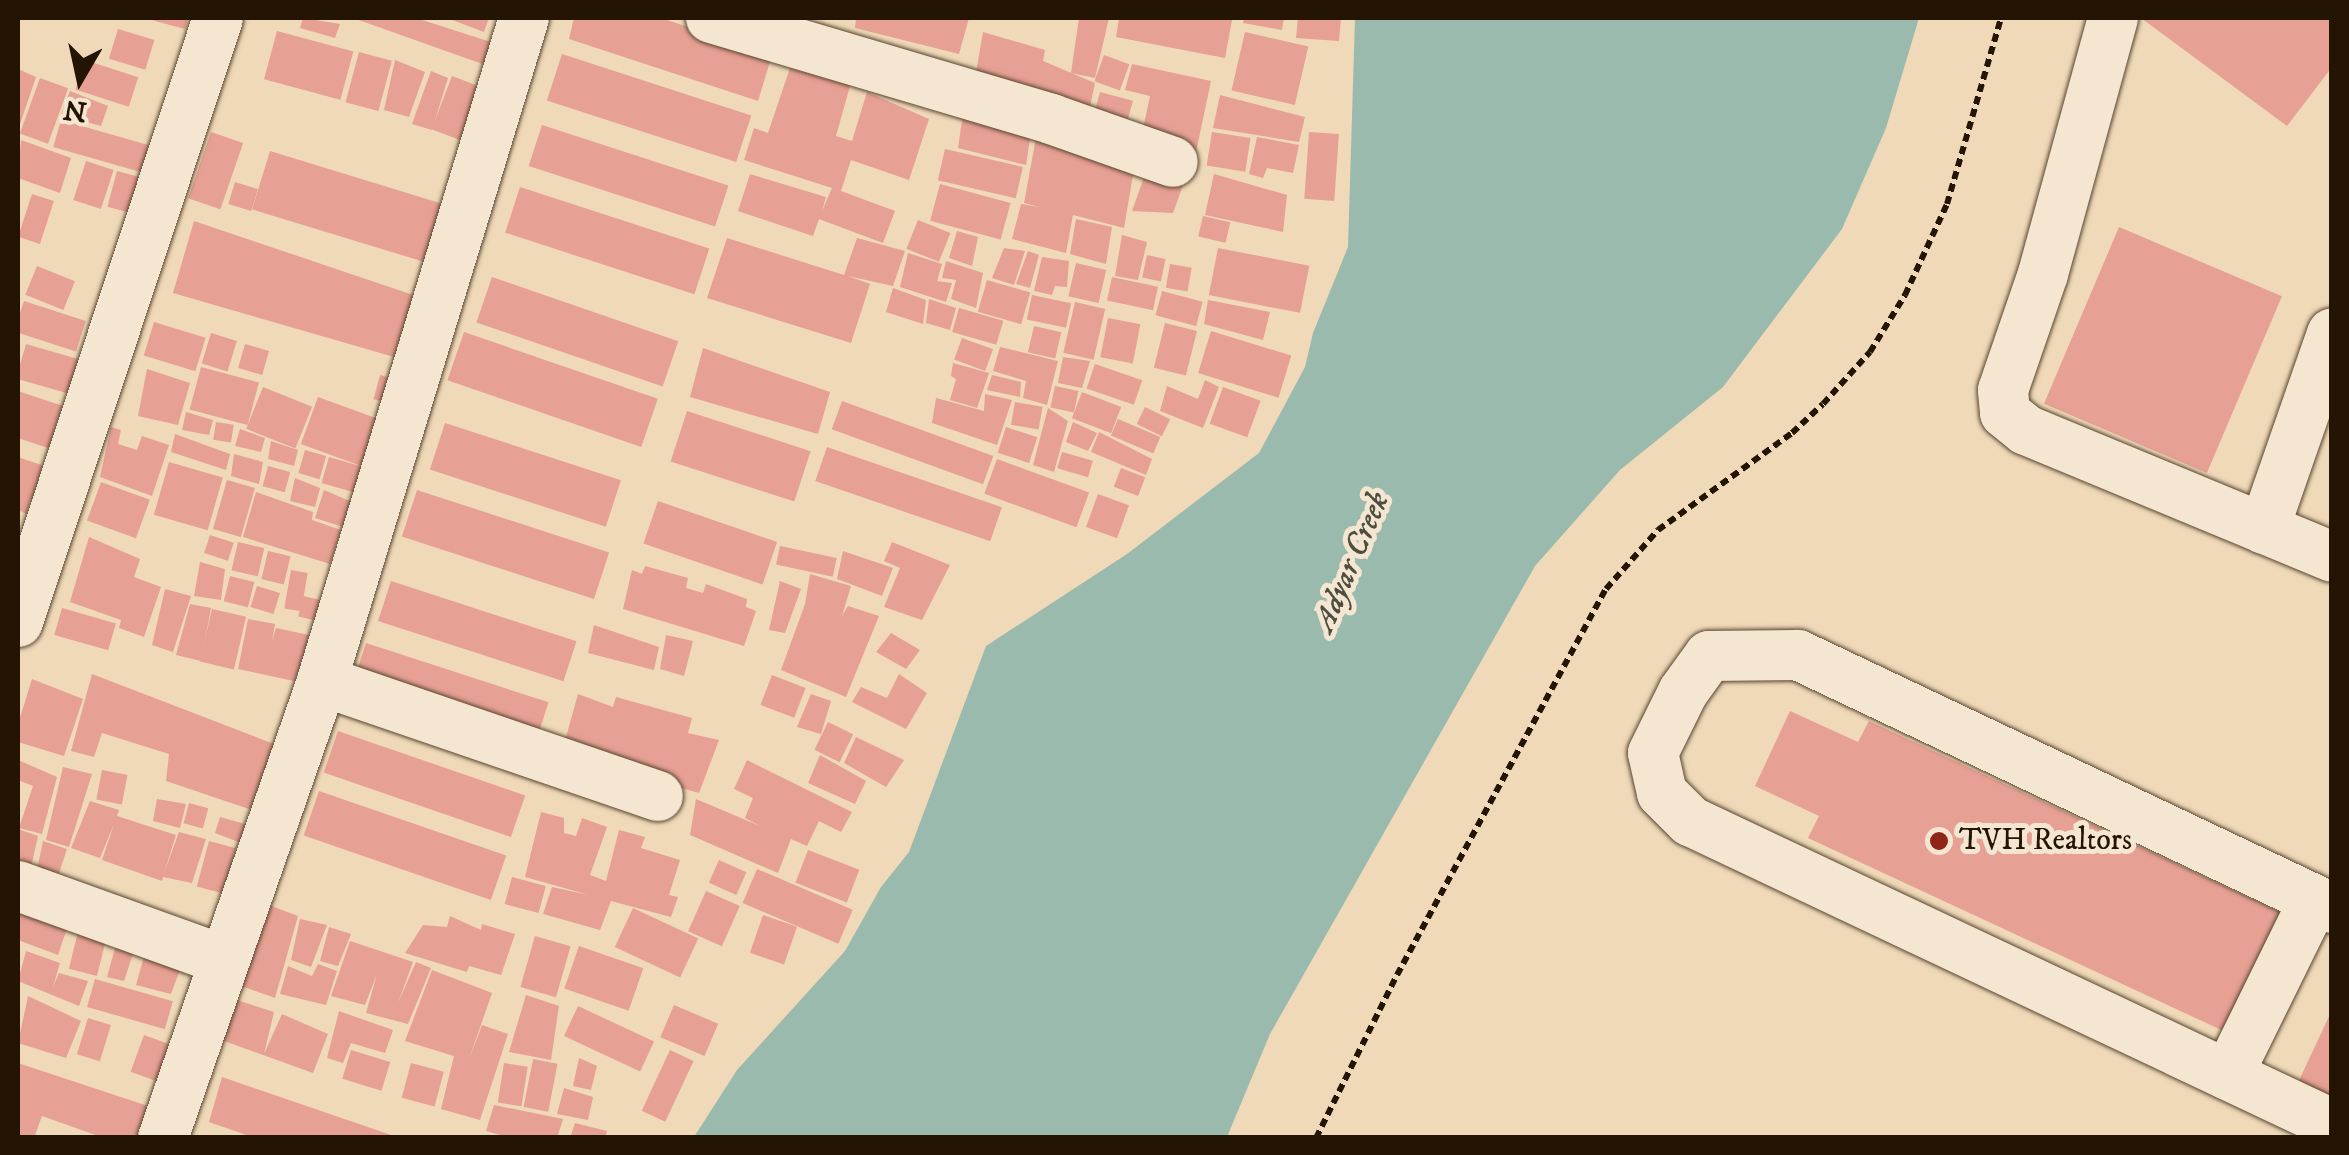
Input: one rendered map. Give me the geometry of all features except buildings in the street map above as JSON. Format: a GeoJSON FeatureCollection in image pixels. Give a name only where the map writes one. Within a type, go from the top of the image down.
{"type":"FeatureCollection","features":[{"type":"Feature","properties":{"kind":"street"},"geometry":{"type":"LineString","coordinates":[[18,622],[218,18]]}},
{"type":"Feature","properties":{"kind":"street"},"geometry":{"type":"LineString","coordinates":[[163,1138],[322,680],[524,18]]}},
{"type":"Feature","properties":{"kind":"street"},"geometry":{"type":"LineString","coordinates":[[711,18],[1050,119],[1172,162]]}},
{"type":"Feature","properties":{"kind":"street"},"geometry":{"type":"LineString","coordinates":[[2113,18],[2044,274],[2002,390],[2006,413],[2026,430],[2332,557]]}},
{"type":"Feature","properties":{"kind":"street"},"geometry":{"type":"LineString","coordinates":[[2264,529],[2332,334]]}},
{"type":"Feature","properties":{"kind":"street"},"geometry":{"type":"LineString","coordinates":[[2228,1075],[2323,904],[1798,655],[1709,656],[1683,692],[1654,754],[1662,793],[1690,821],[2228,1075],[2332,1124]]}},
{"type":"Feature","properties":{"kind":"street"},"geometry":{"type":"LineString","coordinates":[[322,680],[658,796]]}},
{"type":"Feature","properties":{"kind":"street"},"geometry":{"type":"LineString","coordinates":[[18,886],[224,960]]}},
{"type":"Feature","properties":{"kind":"path"},"geometry":{"type":"LineString","coordinates":[[1316,1138],[1397,975],[1606,590],[1658,530],[1792,433],[1823,404],[1870,352],[1906,295],[1947,204],[2001,18]]}},
{"type":"Feature","properties":{"kind":"water","name":"Adyar Creek"},"geometry":{"type":"Polygon","coordinates":[[[1355,18],[1919,18],[1886,128],[1842,229],[1723,387],[1620,470],[1535,566],[1270,1034],[1227,1137],[694,1137],[737,1070],[845,951],[881,887],[909,852],[986,646],[1127,554],[1259,453],[1305,367],[1313,333],[1348,247],[1355,18]]]}},
{"type":"Feature","properties":{"kind":"place","name":"TVH Realtors"},"geometry":{"type":"Point","coordinates":[1939,841]}}]}
